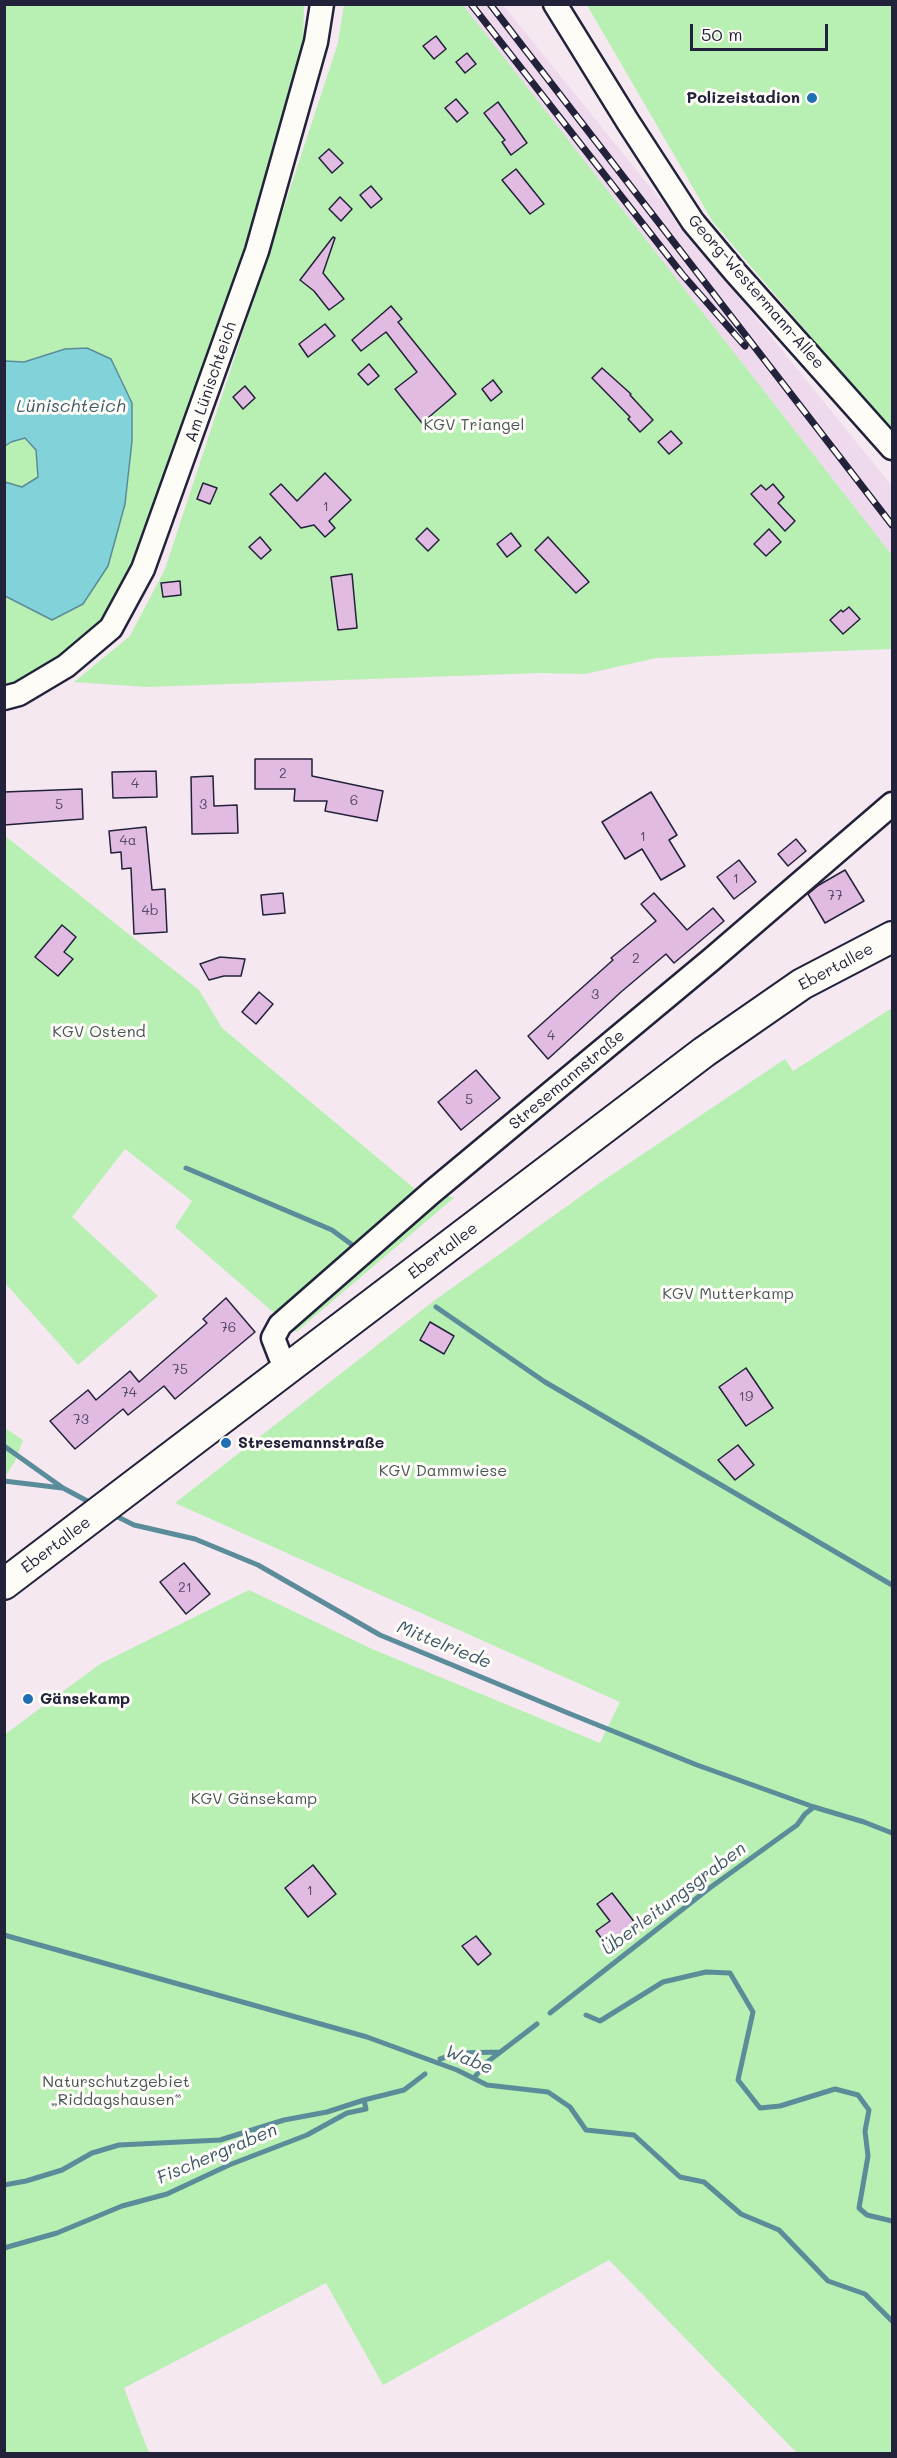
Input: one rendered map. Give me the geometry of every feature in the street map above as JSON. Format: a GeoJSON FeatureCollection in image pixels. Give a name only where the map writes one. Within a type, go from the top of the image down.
{"type":"FeatureCollection","features":[{"type":"Feature","properties":{"kind":"main road","name":"Ebertallee"},"geometry":{"type":"LineString","coordinates":[[4,1584],[753,1016],[802,984],[892,937]]}},
{"type":"Feature","properties":{"kind":"street","name":"Am Lünischteich"},"geometry":{"type":"LineString","coordinates":[[4,698],[19,694],[66,666],[111,628],[142,568],[256,251],[316,42],[322,4]]}},
{"type":"Feature","properties":{"kind":"street","name":"Georg-Westermann-Allee"},"geometry":{"type":"LineString","coordinates":[[555,4],[693,222],[892,448]]}},
{"type":"Feature","properties":{"kind":"street","name":"Stresemannstraße"},"geometry":{"type":"LineString","coordinates":[[291,1367],[280,1356],[273,1338],[280,1325],[892,804]]}},
{"type":"Feature","properties":{"kind":"shaded area"},"geometry":{"type":"Polygon","coordinates":[[[463,5],[503,5],[892,486],[892,555],[463,5]]]}},
{"type":"Feature","properties":{"kind":"green space"},"geometry":{"type":"Polygon","coordinates":[[[4,5],[304,5],[303,44],[276,147],[183,439],[142,550],[103,624],[52,666],[5,686],[4,5]]]}},
{"type":"Feature","properties":{"kind":"green space","name":"KGV Triangel"},"geometry":{"type":"Polygon","coordinates":[[[344,5],[463,5],[892,555],[892,649],[656,658],[585,674],[539,673],[146,687],[74,682],[130,636],[165,569],[338,43],[344,5]]]}},
{"type":"Feature","properties":{"kind":"green space"},"geometry":{"type":"Polygon","coordinates":[[[587,5],[892,5],[892,432],[713,222],[587,5]]]}},
{"type":"Feature","properties":{"kind":"green space","name":"KGV Ostend"},"geometry":{"type":"Polygon","coordinates":[[[4,835],[199,990],[222,1028],[421,1194],[455,1197],[296,1332],[175,1227],[192,1201],[125,1149],[72,1217],[158,1296],[78,1365],[5,1283],[4,835]]]}},
{"type":"Feature","properties":{"kind":"green space"},"geometry":{"type":"Polygon","coordinates":[[[892,1008],[892,2453],[797,2453],[609,2260],[383,2385],[326,2283],[124,2388],[149,2453],[5,2453],[4,1735],[100,1664],[249,1590],[372,1649],[600,1743],[620,1702],[175,1503],[435,1300],[601,1182],[785,1059],[793,1071],[892,1008]]]}},
{"type":"Feature","properties":{"kind":"green space"},"geometry":{"type":"Polygon","coordinates":[[[5,1428],[23,1440],[15,1461],[5,1477],[5,1428]]]}},
{"type":"Feature","properties":{"kind":"water","name":"Lünischteich"},"geometry":{"type":"Polygon","coordinates":[[[87,348],[111,359],[132,403],[132,441],[125,504],[108,566],[83,604],[52,620],[5,596],[5,482],[22,487],[38,477],[36,450],[25,438],[5,446],[5,361],[24,362],[65,349],[87,348]]]}},
{"type":"Feature","properties":{"kind":"building"},"geometry":{"type":"Polygon","coordinates":[[[436,36],[446,49],[434,59],[423,46],[436,36]]]}},
{"type":"Feature","properties":{"kind":"building"},"geometry":{"type":"Polygon","coordinates":[[[467,53],[476,64],[465,73],[456,62],[467,53]]]}},
{"type":"Feature","properties":{"kind":"building"},"geometry":{"type":"Polygon","coordinates":[[[456,99],[468,113],[457,122],[445,108],[456,99]]]}},
{"type":"Feature","properties":{"kind":"building"},"geometry":{"type":"Polygon","coordinates":[[[498,102],[527,143],[511,155],[502,142],[505,140],[484,113],[498,102]]]}},
{"type":"Feature","properties":{"kind":"building"},"geometry":{"type":"Polygon","coordinates":[[[329,149],[343,163],[332,173],[319,158],[329,149]]]}},
{"type":"Feature","properties":{"kind":"building"},"geometry":{"type":"Polygon","coordinates":[[[516,169],[544,204],[530,214],[502,180],[516,169]]]}},
{"type":"Feature","properties":{"kind":"building"},"geometry":{"type":"Polygon","coordinates":[[[371,186],[382,199],[371,208],[360,195],[371,186]]]}},
{"type":"Feature","properties":{"kind":"building"},"geometry":{"type":"Polygon","coordinates":[[[340,197],[352,209],[341,221],[329,209],[340,197]]]}},
{"type":"Feature","properties":{"kind":"building"},"geometry":{"type":"Polygon","coordinates":[[[333,237],[335,238],[323,273],[344,299],[329,310],[314,291],[300,280],[333,237]]]}},
{"type":"Feature","properties":{"kind":"building"},"geometry":{"type":"Polygon","coordinates":[[[391,306],[402,319],[398,322],[456,394],[422,423],[395,389],[417,372],[386,332],[361,351],[352,340],[391,306]]]}},
{"type":"Feature","properties":{"kind":"building"},"geometry":{"type":"Polygon","coordinates":[[[325,324],[335,336],[308,357],[299,344],[325,324]]]}},
{"type":"Feature","properties":{"kind":"building"},"geometry":{"type":"Polygon","coordinates":[[[369,364],[379,376],[368,385],[358,374],[369,364]]]}},
{"type":"Feature","properties":{"kind":"building"},"geometry":{"type":"Polygon","coordinates":[[[602,368],[631,394],[653,420],[640,432],[628,419],[630,417],[592,378],[602,368]]]}},
{"type":"Feature","properties":{"kind":"building"},"geometry":{"type":"Polygon","coordinates":[[[493,380],[502,392],[491,401],[482,389],[493,380]]]}},
{"type":"Feature","properties":{"kind":"building"},"geometry":{"type":"Polygon","coordinates":[[[245,386],[255,398],[243,409],[233,397],[245,386]]]}},
{"type":"Feature","properties":{"kind":"building"},"geometry":{"type":"Polygon","coordinates":[[[671,431],[682,443],[669,454],[658,442],[671,431]]]}},
{"type":"Feature","properties":{"kind":"building"},"geometry":{"type":"Polygon","coordinates":[[[325,473],[351,500],[329,521],[335,528],[325,537],[314,525],[301,528],[270,494],[281,484],[297,501],[325,473]]]}},
{"type":"Feature","properties":{"kind":"building"},"geometry":{"type":"Polygon","coordinates":[[[203,483],[217,488],[210,504],[197,499],[203,483]]]}},
{"type":"Feature","properties":{"kind":"building"},"geometry":{"type":"Polygon","coordinates":[[[773,484],[784,497],[778,503],[795,521],[785,531],[751,494],[761,485],[766,490],[773,484]]]}},
{"type":"Feature","properties":{"kind":"building"},"geometry":{"type":"Polygon","coordinates":[[[427,528],[439,540],[428,551],[416,539],[427,528]]]}},
{"type":"Feature","properties":{"kind":"building"},"geometry":{"type":"Polygon","coordinates":[[[769,529],[781,542],[766,556],[754,544],[769,529]]]}},
{"type":"Feature","properties":{"kind":"building"},"geometry":{"type":"Polygon","coordinates":[[[511,533],[521,546],[507,557],[497,544],[511,533]]]}},
{"type":"Feature","properties":{"kind":"building"},"geometry":{"type":"Polygon","coordinates":[[[260,537],[271,550],[261,559],[249,547],[260,537]]]}},
{"type":"Feature","properties":{"kind":"building"},"geometry":{"type":"Polygon","coordinates":[[[548,537],[589,582],[576,593],[535,550],[548,537]]]}},
{"type":"Feature","properties":{"kind":"building"},"geometry":{"type":"Polygon","coordinates":[[[352,574],[357,628],[338,630],[331,577],[352,574]]]}},
{"type":"Feature","properties":{"kind":"building"},"geometry":{"type":"Polygon","coordinates":[[[180,581],[181,595],[163,597],[161,583],[180,581]]]}},
{"type":"Feature","properties":{"kind":"building"},"geometry":{"type":"Polygon","coordinates":[[[849,607],[860,619],[843,634],[830,620],[841,610],[843,612],[849,607]]]}},
{"type":"Feature","properties":{"kind":"building"},"geometry":{"type":"Polygon","coordinates":[[[255,759],[312,759],[312,776],[383,791],[377,821],[325,811],[327,801],[294,801],[295,789],[255,789],[255,759]]]}},
{"type":"Feature","properties":{"kind":"building"},"geometry":{"type":"Polygon","coordinates":[[[156,771],[157,797],[113,798],[112,772],[156,771]]]}},
{"type":"Feature","properties":{"kind":"building"},"geometry":{"type":"Polygon","coordinates":[[[213,776],[214,806],[237,805],[238,833],[192,834],[191,777],[213,776]]]}},
{"type":"Feature","properties":{"kind":"building"},"geometry":{"type":"Polygon","coordinates":[[[82,789],[83,819],[4,825],[4,792],[82,789]]]}},
{"type":"Feature","properties":{"kind":"building"},"geometry":{"type":"Polygon","coordinates":[[[651,792],[677,835],[669,840],[685,866],[661,880],[642,849],[625,859],[602,822],[651,792]]]}},
{"type":"Feature","properties":{"kind":"building"},"geometry":{"type":"Polygon","coordinates":[[[146,827],[152,890],[165,889],[167,932],[134,934],[131,868],[122,869],[121,852],[111,853],[109,831],[146,827]]]}},
{"type":"Feature","properties":{"kind":"building"},"geometry":{"type":"Polygon","coordinates":[[[796,839],[806,851],[788,866],[778,854],[796,839]]]}},
{"type":"Feature","properties":{"kind":"building"},"geometry":{"type":"Polygon","coordinates":[[[739,860],[756,882],[734,899],[717,877],[739,860]]]}},
{"type":"Feature","properties":{"kind":"building"},"geometry":{"type":"Polygon","coordinates":[[[845,870],[864,901],[825,923],[808,894],[845,870]]]}},
{"type":"Feature","properties":{"kind":"building"},"geometry":{"type":"Polygon","coordinates":[[[283,893],[285,913],[263,915],[261,895],[283,893]]]}},
{"type":"Feature","properties":{"kind":"building"},"geometry":{"type":"Polygon","coordinates":[[[654,893],[687,930],[713,908],[724,921],[674,963],[666,954],[548,1059],[528,1036],[613,960],[611,958],[656,921],[641,904],[654,893]]]}},
{"type":"Feature","properties":{"kind":"building"},"geometry":{"type":"Polygon","coordinates":[[[62,925],[76,937],[64,952],[73,959],[58,976],[35,957],[62,925]]]}},
{"type":"Feature","properties":{"kind":"building"},"geometry":{"type":"Polygon","coordinates":[[[220,957],[245,959],[241,976],[224,976],[209,980],[200,964],[220,957]]]}},
{"type":"Feature","properties":{"kind":"building"},"geometry":{"type":"Polygon","coordinates":[[[259,992],[273,1004],[256,1024],[242,1012],[259,992]]]}},
{"type":"Feature","properties":{"kind":"building"},"geometry":{"type":"Polygon","coordinates":[[[476,1070],[500,1098],[461,1130],[438,1102],[476,1070]]]}},
{"type":"Feature","properties":{"kind":"building"},"geometry":{"type":"Polygon","coordinates":[[[226,1298],[255,1332],[175,1399],[164,1386],[128,1415],[123,1409],[75,1449],[50,1421],[88,1390],[96,1400],[130,1371],[139,1382],[207,1323],[203,1319],[226,1298]]]}},
{"type":"Feature","properties":{"kind":"building"},"geometry":{"type":"Polygon","coordinates":[[[430,1322],[454,1336],[444,1354],[420,1340],[430,1322]]]}},
{"type":"Feature","properties":{"kind":"building"},"geometry":{"type":"Polygon","coordinates":[[[746,1368],[773,1408],[746,1426],[719,1387],[746,1368]]]}},
{"type":"Feature","properties":{"kind":"building"},"geometry":{"type":"Polygon","coordinates":[[[738,1445],[754,1465],[735,1480],[718,1460],[738,1445]]]}},
{"type":"Feature","properties":{"kind":"building"},"geometry":{"type":"Polygon","coordinates":[[[184,1563],[210,1594],[186,1614],[160,1582],[184,1563]]]}},
{"type":"Feature","properties":{"kind":"building"},"geometry":{"type":"Polygon","coordinates":[[[313,1865],[336,1894],[308,1917],[285,1888],[313,1865]]]}},
{"type":"Feature","properties":{"kind":"building"},"geometry":{"type":"Polygon","coordinates":[[[612,1893],[639,1928],[610,1950],[596,1931],[610,1921],[597,1904],[612,1893]]]}},
{"type":"Feature","properties":{"kind":"building"},"geometry":{"type":"Polygon","coordinates":[[[476,1936],[491,1954],[478,1965],[462,1946],[476,1936]]]}},
{"type":"Feature","properties":{"kind":"waterway"},"geometry":{"type":"LineString","coordinates":[[186,1168],[332,1230],[351,1244]]}},
{"type":"Feature","properties":{"kind":"waterway"},"geometry":{"type":"LineString","coordinates":[[436,1307],[545,1382],[892,1585]]}},
{"type":"Feature","properties":{"kind":"waterway","name":"Mittelriede"},"geometry":{"type":"LineString","coordinates":[[4,1446],[63,1488],[93,1504]]}},
{"type":"Feature","properties":{"kind":"waterway"},"geometry":{"type":"LineString","coordinates":[[4,1481],[62,1488]]}},
{"type":"Feature","properties":{"kind":"waterway","name":"Mittelriede"},"geometry":{"type":"LineString","coordinates":[[112,1514],[134,1525],[195,1539],[258,1565],[380,1635],[568,1713],[697,1765],[892,1833]]}},
{"type":"Feature","properties":{"kind":"waterway","name":"Überleitungsgraben"},"geometry":{"type":"LineString","coordinates":[[550,2013],[711,1887],[797,1825],[814,1807]]}},
{"type":"Feature","properties":{"kind":"waterway","name":"Wabe"},"geometry":{"type":"LineString","coordinates":[[4,1935],[367,2037],[457,2070],[487,2085],[548,2092],[570,2107],[586,2130],[634,2135],[680,2177],[704,2182],[741,2214],[779,2230],[828,2281],[865,2294],[892,2321]]}},
{"type":"Feature","properties":{"kind":"waterway"},"geometry":{"type":"LineString","coordinates":[[586,2015],[600,2021],[663,1982],[706,1972],[730,1973],[753,2012],[738,2080],[760,2108],[780,2106],[835,2089],[858,2095],[869,2110],[865,2131],[868,2156],[859,2208],[867,2215],[892,2221]]}},
{"type":"Feature","properties":{"kind":"waterway","name":"Überleitungsgraben"},"geometry":{"type":"LineString","coordinates":[[474,2078],[486,2063],[537,2024]]}},
{"type":"Feature","properties":{"kind":"waterway","name":"Fischergraben"},"geometry":{"type":"LineString","coordinates":[[440,2059],[459,2053],[500,2052]]}},
{"type":"Feature","properties":{"kind":"waterway","name":"Fischergraben"},"geometry":{"type":"LineString","coordinates":[[4,2248],[57,2233],[122,2206],[167,2194],[229,2165],[307,2135],[347,2113],[366,2109],[364,2100],[404,2090],[425,2074]]}},
{"type":"Feature","properties":{"kind":"waterway"},"geometry":{"type":"LineString","coordinates":[[4,2185],[62,2170],[92,2153],[119,2145],[220,2140],[284,2120],[327,2112],[364,2100]]}},
{"type":"Feature","properties":{"kind":"railway"},"geometry":{"type":"LineString","coordinates":[[471,4],[682,274],[745,346]]}},
{"type":"Feature","properties":{"kind":"railway"},"geometry":{"type":"LineString","coordinates":[[490,4],[892,525]]}},
{"type":"Feature","properties":{"kind":"place","name":"Polizeistadion"},"geometry":{"type":"Point","coordinates":[812,98]}},
{"type":"Feature","properties":{"kind":"place","name":"Stresemannstraße"},"geometry":{"type":"Point","coordinates":[226,1443]}},
{"type":"Feature","properties":{"kind":"place","name":"Gänsekamp"},"geometry":{"type":"Point","coordinates":[28,1699]}},
{"type":"Feature","properties":{"kind":"park label","name":"KGV Mutterkamp"},"geometry":{"type":"Point","coordinates":[728,1294]}},
{"type":"Feature","properties":{"kind":"park label","name":"KGV Dammwiese"},"geometry":{"type":"Point","coordinates":[443,1471]}},
{"type":"Feature","properties":{"kind":"park label","name":"KGV Gänsekamp"},"geometry":{"type":"Point","coordinates":[254,1799]}},
{"type":"Feature","properties":{"kind":"park label","name":"Naturschutzgebiet „Riddagshausen“"},"geometry":{"type":"Point","coordinates":[116,2091]}}]}
